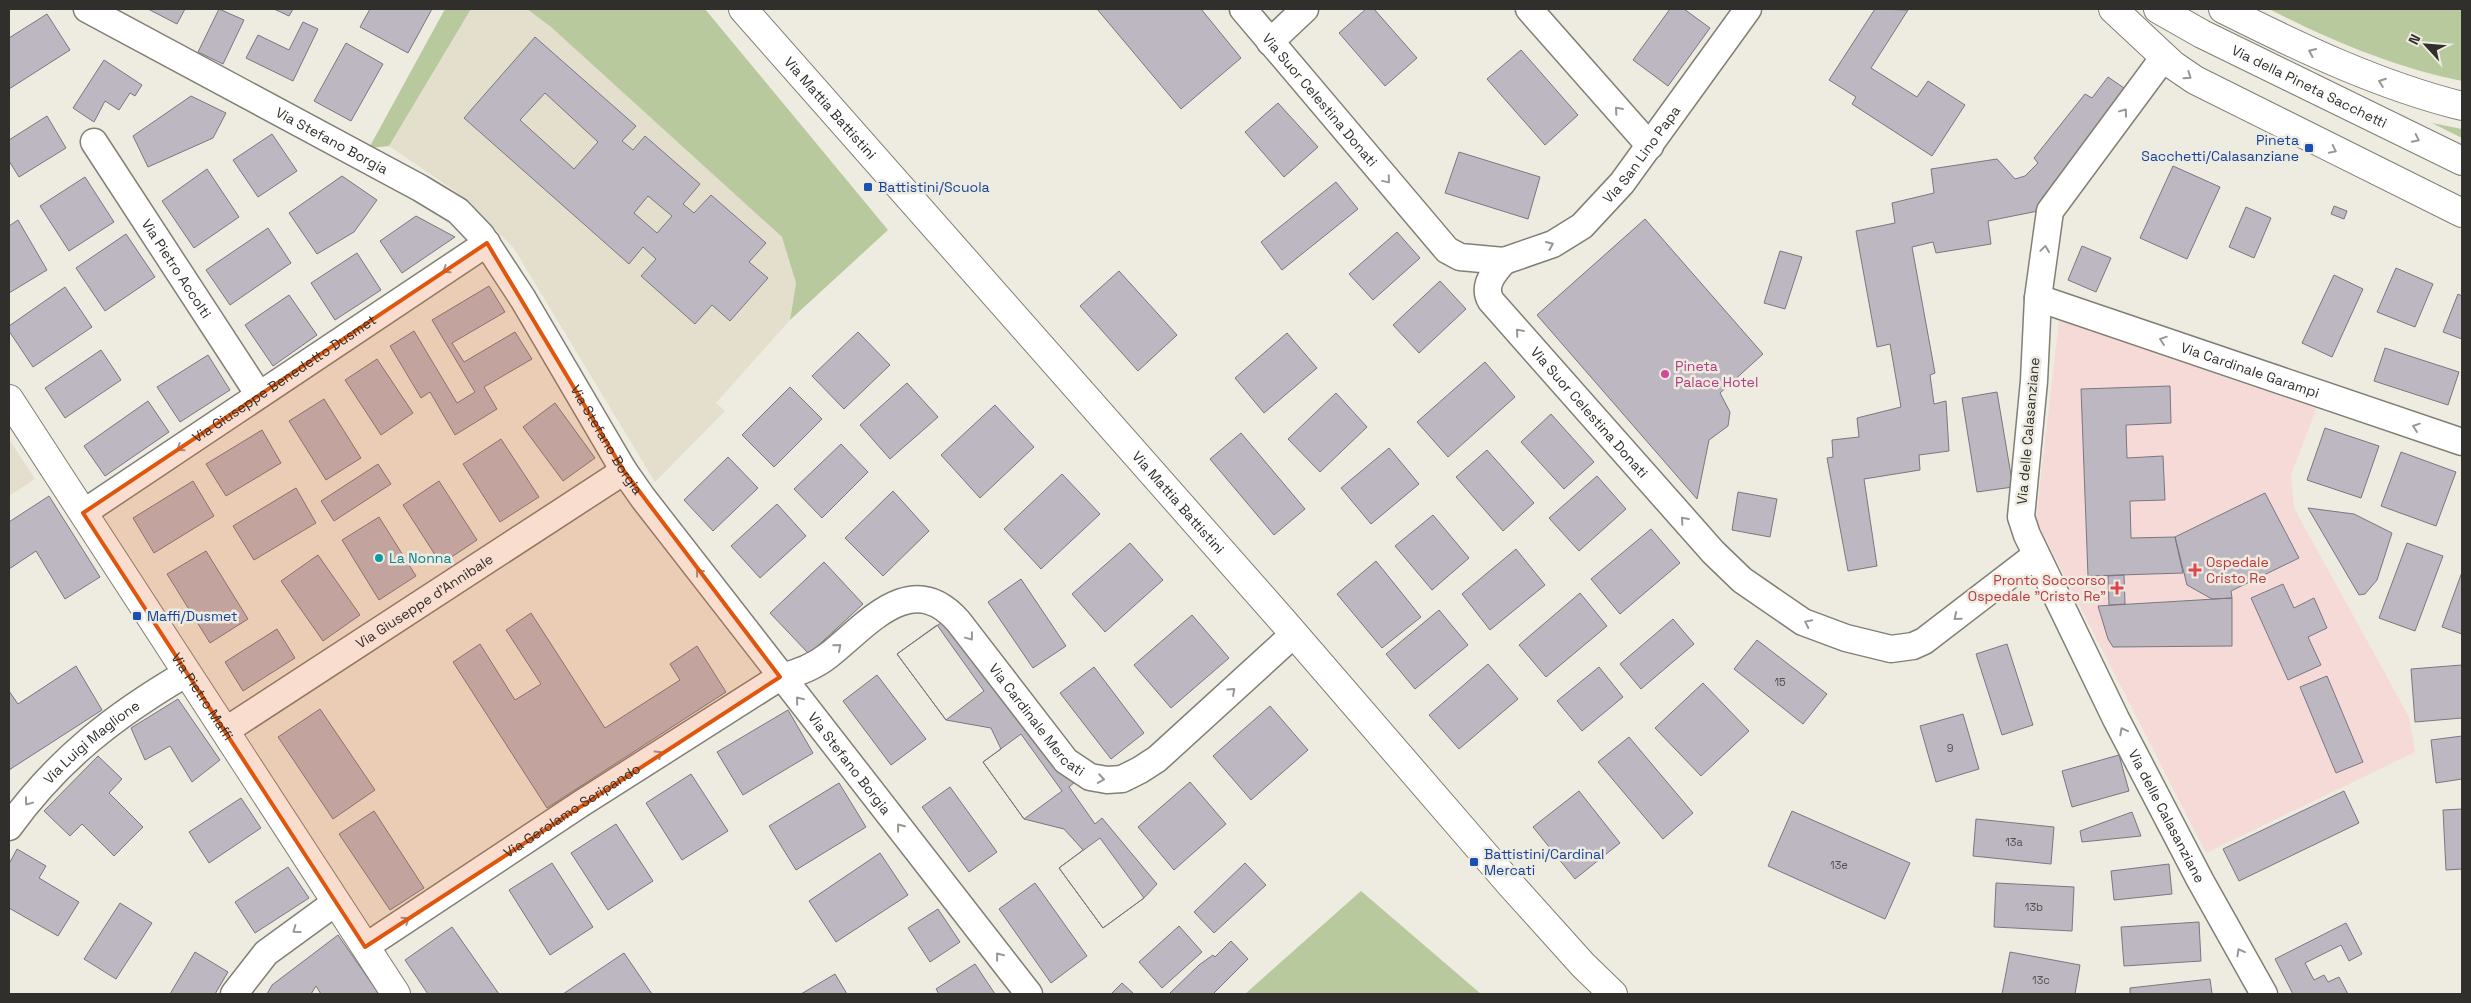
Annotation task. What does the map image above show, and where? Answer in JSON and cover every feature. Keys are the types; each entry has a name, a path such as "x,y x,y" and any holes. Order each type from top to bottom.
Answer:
{"main road":[{"name":"Via Mattia Battistini","path":"743,9 1294,634 1537,914 1613,994"},
{"path":"2113,9 2181,71 2212,90 2462,213"},
{"name":"Via della Pineta Sacchetti","path":"2158,9 2202,34 2462,161"},
{"path":"2224,9 2356,72 2399,88 2462,106"},
{"name":"Via Pietro Maffi","path":"9,400 396,994"}],"street":[{"name":"Via Stefano Borgia","path":"87,9 447,204 467,219 487,243 624,471 780,677 868,786 1029,994"},
{"name":"Via Suor Celestina Donati","path":"1243,9 1447,250 1460,257 1504,261 1488,285 1487,291 1491,301 1713,552 1749,585 1803,622 1827,632 1883,648 1913,646 1946,627 2036,555"},
{"path":"1270,42 1305,9"},
{"path":"1529,9 1650,146"},
{"name":"Via San Lino Papa","path":"1504,261 1553,244 1582,226 1604,204 1650,146 1748,9"},
{"name":"Via delle Calasanziane","path":"2164,57 2050,210 2038,298 2034,381 2021,511 2023,526 2036,555 2116,719 2200,880 2264,994"},
{"name":"Via Pietro Accolti","path":"94,142 259,395"},
{"name":"Via Giuseppe Benedetto Dusmet","path":"83,513 487,243"},
{"name":"Via Cardinale Garampi","path":"2038,298 2462,442"},
{"name":"Via Giuseppe d'Annibale","path":"225,731 624,471"},
{"name":"Via Cardinale Mercati","path":"780,677 804,672 828,656 870,619 894,604 915,600 935,603 946,609 958,621 1071,766 1090,777 1115,780 1130,776 1156,759 1294,634"},
{"name":"Via Luigi Maglione","path":"9,828 49,776 79,748 116,719 187,673"},
{"name":"Via Gerolamo Seripando","path":"366,947 582,802 780,677"},
{"path":"234,994 266,953 336,902"}],"highlighted area":[{"path":"487,243 624,471 780,677 365,947 83,513"}],"shaded area":[{"path":"471,9 527,9 551,27 783,238 796,283 790,320 716,403 725,411 655,482 513,247 455,191 389,146"},
{"name":"Ospedale Cristo Re","path":"2059,320 2318,404 2291,475 2294,508 2409,717 2415,752 2206,853 2036,520"},
{"path":"9,439 35,479 9,496"}],"green space":[{"path":"445,9 471,9 389,146 369,148"},
{"path":"527,9 705,9 888,230 790,320 796,283 782,237 551,27"},
{"path":"2269,9 2462,9 2462,81 2412,69 2363,52 2315,32"},
{"path":"2432,123 2462,129 2462,138"},
{"path":"1361,891 1481,994 1245,994"}],"building":[{"path":"148,9 185,9 177,24"},
{"path":"219,9 244,20 223,64 198,52"},
{"path":"274,9 293,9 289,16"},
{"path":"370,9 432,9 408,53 360,27"},
{"path":"1097,9 1201,9 1241,58 1181,109"},
{"path":"1366,9 1374,9 1417,58 1385,86 1339,33"},
{"path":"1670,9 1684,9 1710,28 1668,86 1633,60"},
{"path":"1875,9 1908,10 1871,68 1917,97 1928,81 1965,105 1932,156 1852,104 1856,97 1829,80"},
{"path":"47,14 70,50 9,89 9,38"},
{"path":"303,22 318,29 293,81 246,58 258,35 289,50"},
{"path":"535,37 636,126 622,141 633,150 645,136 700,184 683,204 694,213 711,195 766,243 749,262 768,278 730,321 712,305 695,324 641,276 656,259 643,247 629,264 464,118","holes":["545,93 598,142 574,169 520,120","648,196 672,216 657,233 634,213"]},
{"path":"346,43 383,64 351,121 314,101"},
{"path":"1521,50 1578,115 1545,145 1487,79"},
{"path":"104,60 142,85 135,96 130,93 119,110 105,101 94,122 73,108"},
{"path":"2108,77 2127,90 2042,198 2043,210 1988,221 1991,244 1936,253 1933,242 1912,247 1935,373 1930,375 1934,404 1946,401 1949,451 1919,455 1920,470 1864,479 1877,566 1848,571 1827,458 1833,457 1832,440 1859,437 1857,418 1901,407 1890,344 1877,347 1856,231 1895,223 1892,203 1934,193 1931,169 1997,159 2015,179 2025,176 2038,163 2034,158 2085,94 2092,98"},
{"path":"191,96 226,113 213,138 148,167 133,136"},
{"path":"1278,103 1318,147 1284,177 1245,132"},
{"path":"47,116 66,148 19,177 9,161 9,140"},
{"path":"272,134 297,171 258,197 233,160"},
{"path":"1459,152 1540,177 1528,219 1445,193"},
{"path":"2173,166 2220,187 2187,259 2140,238"},
{"path":"207,169 239,217 194,248 162,201"},
{"path":"342,176 377,200 354,232 317,254 289,213"},
{"path":"85,177 114,222 69,251 40,206"},
{"path":"1336,182 1358,209 1282,270 1261,242"},
{"path":"2334,206 2347,211 2344,219 2331,214"},
{"path":"2246,207 2271,218 2254,258 2229,247"},
{"path":"416,216 455,237 402,273 380,241"},
{"name":"Pineta Palace Hotel","path":"1645,219 1763,354 1720,393 1730,412 1728,426 1709,440 1697,499 1537,315"},
{"path":"18,220 47,270 9,293 9,226"},
{"path":"268,228 291,263 230,305 206,270"},
{"path":"1397,232 1420,258 1373,300 1349,274"},
{"path":"126,234 155,277 105,311 76,268"},
{"path":"2082,246 2111,258 2096,292 2068,280"},
{"path":"1780,251 1802,257 1785,309 1764,303"},
{"path":"357,253 381,290 335,320 311,283"},
{"path":"2396,268 2433,284 2415,327 2377,312"},
{"path":"1119,271 1177,335 1138,371 1080,306"},
{"path":"2334,275 2363,289 2332,357 2302,343"},
{"path":"1440,281 1466,309 1419,353 1393,325"},
{"path":"489,286 505,312 452,343 464,362 515,332 532,359 484,387 497,409 455,435 430,392 421,398 390,346 414,331 457,403 475,392 432,320"},
{"path":"65,287 92,327 33,367 9,331 9,326"},
{"path":"2458,294 2462,296 2462,339 2443,332"},
{"path":"289,295 317,335 273,366 245,325"},
{"path":"858,332 890,365 844,409 812,376"},
{"path":"1287,333 1317,368 1264,413 1235,378"},
{"path":"2385,348 2459,372 2448,405 2374,381"},
{"path":"101,350 121,380 65,418 45,388"},
{"path":"208,355 230,390 180,422 157,387"},
{"path":"377,359 413,413 381,435 345,380"},
{"path":"1485,362 1515,397 1448,457 1417,422"},
{"path":"907,383 938,417 890,459 860,425"},
{"path":"2170,386 2171,423 2126,425 2127,458 2163,456 2165,500 2130,501 2131,538 2175,537 2183,573 2088,576 2081,389"},
{"path":"790,387 822,419 774,467 742,435"},
{"path":"1997,392 2013,487 1977,492 1962,398"},
{"path":"1336,393 1367,427 1320,472 1288,439"},
{"path":"324,399 361,458 326,480 289,421"},
{"path":"148,401 169,432 105,476 84,446"},
{"path":"555,403 595,458 563,481 523,427"},
{"path":"995,405 1034,447 980,498 941,455"},
{"path":"1551,414 1594,462 1564,489 1521,442"},
{"path":"2325,428 2379,446 2361,498 2307,480"},
{"path":"262,430 281,463 226,496 206,464"},
{"path":"1241,433 1305,509 1274,535 1210,459"},
{"path":"501,439 539,497 500,522 463,464"},
{"path":"841,444 868,472 822,518 794,489"},
{"path":"1389,448 1419,484 1371,524 1341,488"},
{"path":"1487,450 1534,503 1503,531 1456,477"},
{"path":"2401,452 2456,472 2436,526 2381,506"},
{"path":"728,457 758,488 713,531 684,500"},
{"path":"378,464 391,484 334,521 321,501"},
{"path":"1062,474 1100,514 1041,569 1004,529"},
{"path":"1597,476 1626,509 1579,551 1549,518"},
{"path":"193,481 214,516 154,553 133,518"},
{"path":"439,481 477,540 441,564 403,505"},
{"path":"296,488 316,523 254,560 233,526"},
{"path":"893,491 929,531 883,576 845,538"},
{"path":"1738,492 1777,499 1770,537 1732,530"},
{"path":"2265,493 2299,558 2231,591 2232,598 2212,599 2187,585 2175,537"},
{"path":"49,496 100,577 65,599 36,551 9,569 9,522"},
{"path":"777,504 806,536 760,578 731,546"},
{"path":"2308,508 2354,514 2392,533 2377,580 2365,594 2359,595"},
{"path":"1433,515 1469,558 1432,590 1395,546"},
{"name":"La Nonna","path":"379,517 416,576 379,600 342,540"},
{"path":"1651,529 1680,563 1620,614 1591,579"},
{"path":"1130,543 1163,580 1105,632 1072,594"},
{"path":"2407,543 2443,556 2415,631 2379,618"},
{"path":"1516,549 1545,585 1490,630 1462,594"},
{"path":"206,551 248,619 210,643 167,574"},
{"path":"318,555 360,615 323,641 281,581"},
{"path":"1376,561 1421,617 1382,648 1337,594"},
{"path":"824,562 863,604 809,654 770,613"},
{"path":"2462,572 2462,634 2442,627"},
{"path":"2124,575 2125,604 2109,605 2108,576"},
{"path":"1021,579 1066,646 1033,668 988,602"},
{"path":"2283,584 2294,608 2314,598 2327,628 2308,637 2321,665 2288,680 2251,598"},
{"path":"1580,593 1607,626 1546,677 1519,645"},
{"path":"2232,598 2232,646 2113,647 2108,639 2098,606"},
{"path":"1439,610 1468,645 1415,689 1386,654"},
{"path":"531,613 605,728 680,680 670,664 697,646 726,692 547,808 453,662 480,644 515,700 541,684 506,630"},
{"path":"1192,615 1229,658 1171,708 1134,665"},
{"path":"1673,619 1694,644 1641,689 1620,664"},
{"path":"945,620 1075,782 1069,787 1095,824 1102,818 1157,884 1144,898 1103,928 1059,868 1083,850 1064,829 1024,819 983,762 1001,749 991,728 946,720 897,654"},
{"path":"937,625 984,691 946,720 897,654"},
{"path":"277,629 295,658 243,691 225,662"},
{"path":"1757,640 1827,694 1803,724 1734,669"},
{"path":"2007,644 2033,725 2002,735 1976,654"},
{"path":"1488,664 1518,699 1459,749 1429,715"},
{"path":"2462,665 2462,718 2415,722 2411,669"},
{"path":"76,666 102,710 9,770 9,691 18,704"},
{"path":"1094,667 1144,733 1111,759 1060,693"},
{"path":"1599,667 1623,697 1582,731 1557,701"},
{"path":"877,675 926,739 891,765 843,701"},
{"path":"2327,676 2363,762 2336,773 2300,687"},
{"path":"1703,683 1749,731 1701,776 1655,728"},
{"path":"178,699 220,760 192,782 170,746 145,760 131,728"},
{"path":"1270,706 1308,750 1251,800 1213,756"},
{"path":"320,709 375,790 333,819 278,737"},
{"path":"788,710 813,753 743,795 717,752"},
{"path":"1963,714 1979,769 1936,782 1920,726"},
{"path":"1021,734 1062,791 1024,819 983,762"},
{"path":"2462,736 2462,779 2436,783 2431,740"},
{"path":"1629,737 1693,813 1663,839 1598,762"},
{"path":"2119,755 2129,791 2072,807 2062,771"},
{"path":"98,756 122,779 109,793 143,827 114,856 82,824 70,836 44,811"},
{"path":"691,774 728,831 682,860 646,803"},
{"path":"1190,782 1226,824 1174,870 1138,827"},
{"path":"839,783 866,827 796,870 769,826"},
{"path":"950,787 997,852 969,872 922,807"},
{"path":"1579,791 1620,843 1575,879 1533,827"},
{"path":"2344,791 2359,823 2239,881 2223,849"},
{"path":"241,798 261,828 209,863 189,832"},
{"path":"2462,809 2462,869 2446,870 2443,810"},
{"path":"374,811 424,888 390,910 339,834"},
{"path":"1792,811 1910,863 1885,919 1768,866"},
{"path":"2132,812 2141,836 2082,842 2080,831"},
{"path":"1976,819 2054,827 2051,864 1973,856"},
{"path":"616,824 653,881 608,910 571,853"},
{"path":"1100,838 1144,898 1103,928 1059,868"},
{"path":"17,849 46,866 39,878 79,902 58,936 9,908 9,864"},
{"path":"880,853 908,895 836,942 809,901"},
{"path":"552,863 593,927 550,955 509,890"},
{"path":"1245,863 1266,885 1214,933 1194,912"},
{"path":"2169,864 2172,894 2114,900 2111,871"},
{"path":"288,867 309,898 255,933 235,902"},
{"path":"1035,883 1087,956 1051,983 999,909"},
{"path":"1996,883 2074,887 2072,931 1994,927"},
{"path":"120,903 152,923 116,979 84,959"},
{"path":"938,909 960,942 930,962 908,928"},
{"path":"2199,922 2201,961 2124,966 2121,927"},
{"path":"2346,923 2362,954 2349,961 2341,945 2305,963 2314,980 2324,975 2328,982 2339,977 2348,994 2293,994 2275,959"},
{"path":"1179,926 1202,952 1162,988 1139,962"},
{"path":"452,927 499,994 428,994 405,960"},
{"path":"338,935 379,994 321,994 316,986 311,994 267,994 272,985"},
{"path":"1231,941 1248,959 1213,994 1169,994 1199,965 1213,955 1215,957"},
{"path":"195,952 228,972 215,994 170,994"},
{"path":"2010,952 2080,965 2075,994 2002,994"},
{"path":"624,953 652,994 563,994"},
{"path":"975,964 995,994 939,994 936,989"},
{"path":"835,974 847,994 801,994"},
{"path":"2210,979 2212,994 2130,994 2130,988"},
{"path":"1122,983 1134,994 1111,994"}],"place":[{"name":"Pineta Sacchetti/Calasanziane","path":"2309,148"},
{"name":"Battistini/Scuola","path":"868,187"},
{"name":"Pineta Palace Hotel","path":"1665,374"},
{"name":"La Nonna","path":"379,558"},
{"name":"Ospedale Cristo Re","path":"2195,570"},
{"name":"Pronto Soccorso Ospedale \"Cristo Re\"","path":"2117,588"},
{"name":"Maffi/Dusmet","path":"137,616"},
{"name":"Battistini/Cardinal Mercati","path":"1474,862"}]}
